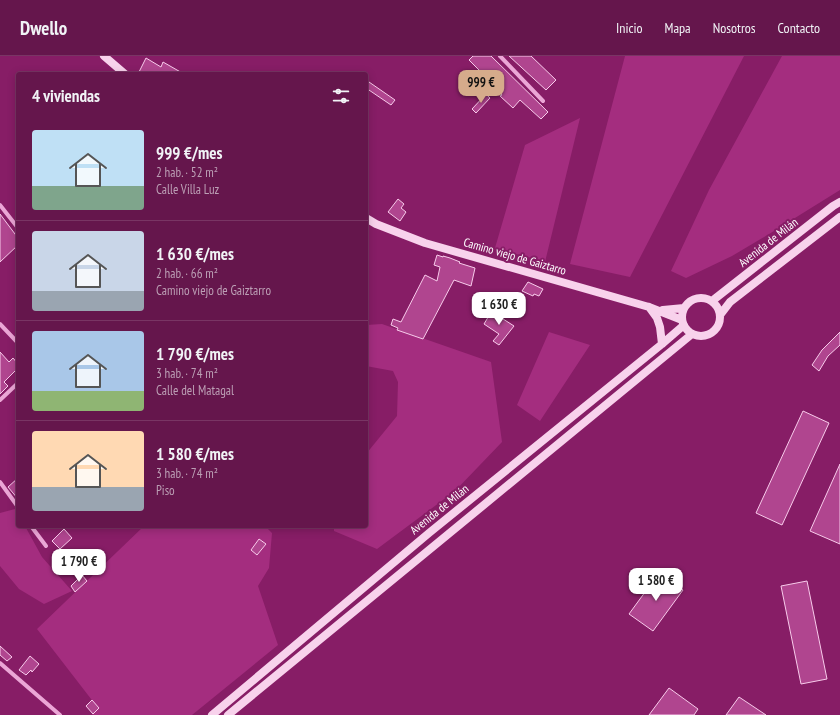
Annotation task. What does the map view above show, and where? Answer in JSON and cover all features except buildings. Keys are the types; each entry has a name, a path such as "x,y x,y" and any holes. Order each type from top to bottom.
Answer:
{"street":[{"path":"104,56 123,72"},
{"path":"500,56 543,101"},
{"name":"Avenida de Milán","path":"712,301 840,202"},
{"path":"0,205 16,225"},
{"name":"Avenida de Milán","path":"720,315 730,302 840,217"},
{"name":"Camino viejo de Gaiztarro","path":"368,219 376,224 425,243 649,306 683,322"},
{"path":"700,298 712,301 718,308 720,315 717,328 710,334 698,336 692,334 687,330 683,322 682,314 684,308 693,300 700,298"},
{"path":"649,306 657,318 660,327 662,344"},
{"name":"Camino viejo de Gaiztarro","path":"660,310 684,308"},
{"name":"Avenida de Milán","path":"212,715 429,533 662,344 683,322"},
{"path":"0,324 16,341"},
{"name":"Avenida de Milán","path":"228,715 692,334"},
{"path":"0,400 16,385"},
{"path":"0,482 16,504"},
{"path":"32,528 46,546"},
{"path":"0,663 60,715"}],"shaded area":[{"path":"625,56 744,56 630,277 570,264"},
{"path":"782,56 840,56 840,190 732,256 686,278 671,271 709,190"},
{"path":"580,118 545,262 495,248 525,145"},
{"path":"382,324 491,362 502,442 455,491 377,549 334,531 334,528 368,528 368,452 397,416 398,382 393,371 368,366 368,325"},
{"path":"549,332 590,345 540,421 517,405"},
{"path":"15,509 16,528 26,528 42,557 72,591 44,604 19,589 0,566 0,513"},
{"path":"142,528 267,528 272,533 269,568 258,586 278,645 192,715 92,715 98,708 37,629"}]}
